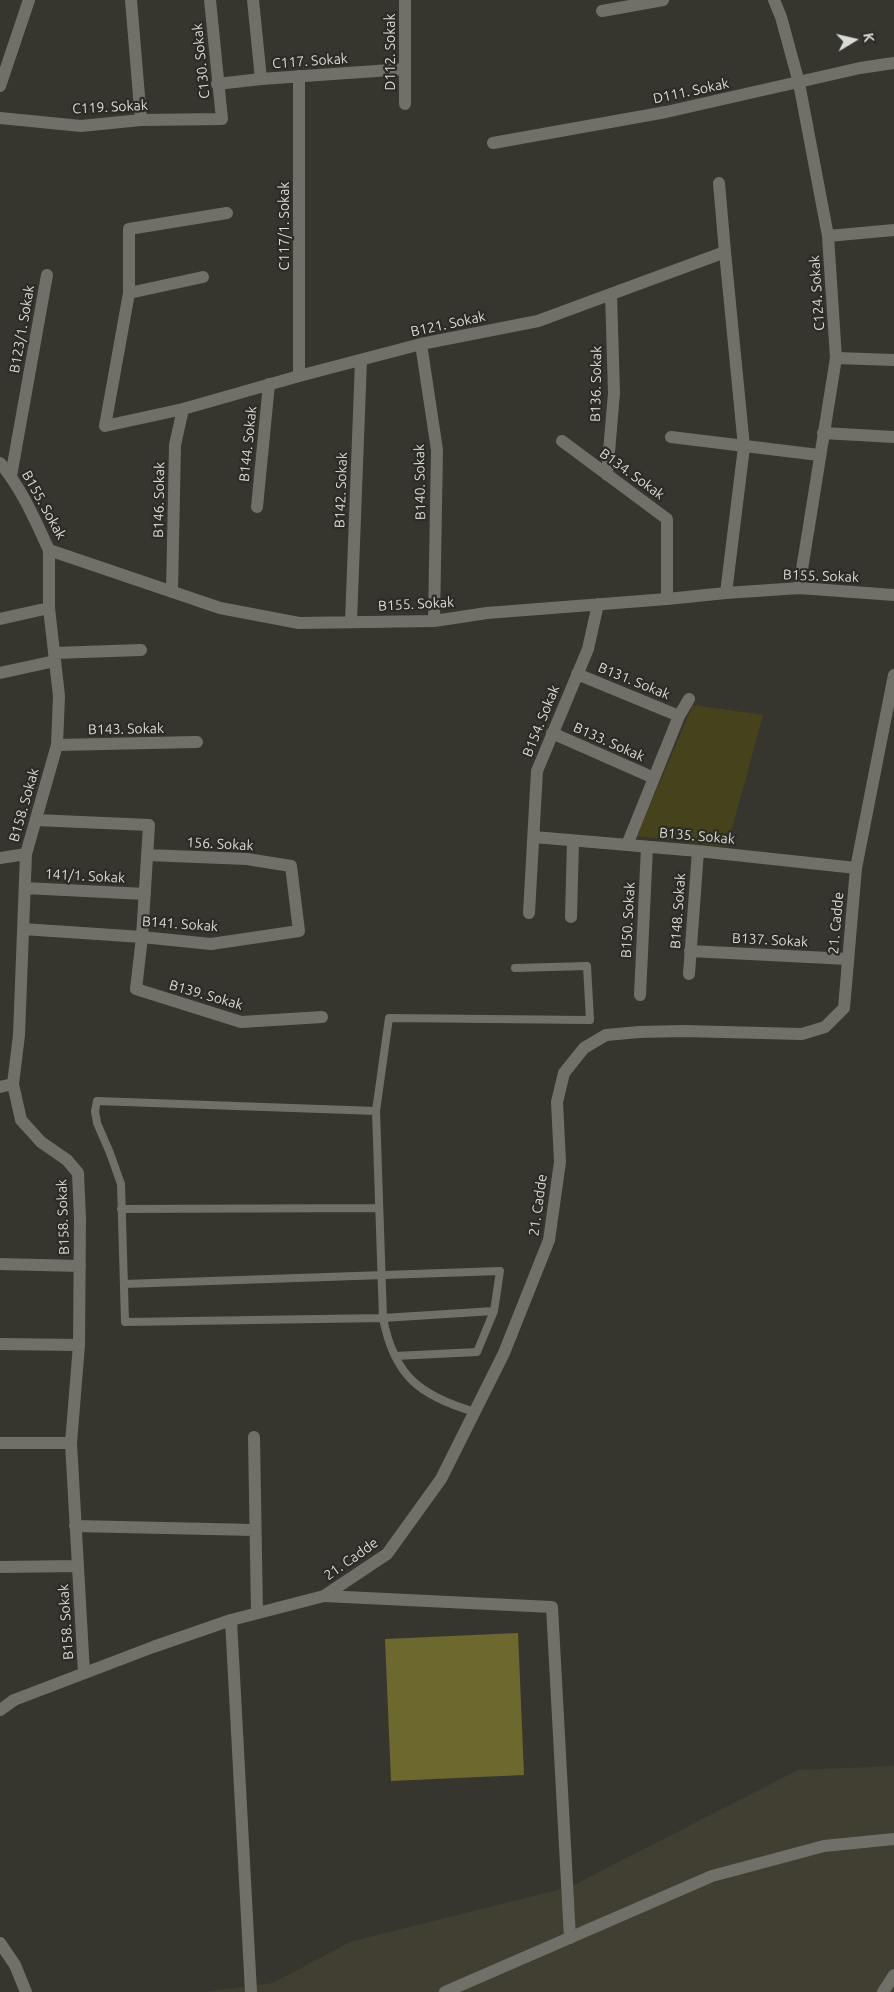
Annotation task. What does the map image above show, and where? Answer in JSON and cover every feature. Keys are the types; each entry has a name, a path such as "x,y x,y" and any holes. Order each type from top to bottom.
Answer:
{"street":[{"path":"0,86 29,0"},
{"path":"131,0 141,120"},
{"name":"C130. Sokak","path":"210,0 222,119"},
{"path":"253,0 261,79"},
{"name":"D112. Sokak","path":"405,0 405,104"},
{"path":"602,11 663,0"},
{"name":"C124. Sokak","path":"774,0 781,17 799,83 828,236 836,358 799,588"},
{"name":"D111. Sokak","path":"493,143 666,112 860,68 894,63"},
{"name":"C117. Sokak","path":"217,84 405,69"},
{"name":"C117/1. Sokak","path":"299,376 300,76"},
{"name":"C119. Sokak","path":"0,118 81,126 141,120 222,119"},
{"path":"719,183 744,447 726,593"},
{"path":"203,277 129,293 129,230 227,213"},
{"path":"828,236 894,230"},
{"name":"B121. Sokak","path":"129,293 106,426 183,409 421,344 538,321 725,252"},
{"name":"B123/1. Sokak","path":"11,476 47,275"},
{"name":"B136. Sokak","path":"607,475 614,393 611,294"},
{"name":"B140. Sokak","path":"421,344 437,450 434,621"},
{"path":"836,358 894,360"},
{"name":"B142. Sokak","path":"351,622 361,360"},
{"name":"B144. Sokak","path":"257,507 269,384"},
{"name":"B146. Sokak","path":"172,592 175,445 183,409"},
{"path":"823,433 894,437"},
{"path":"672,438 819,455"},
{"name":"B134. Sokak","path":"562,441 667,519 667,599"},
{"name":"B155. Sokak","path":"0,463 11,476 50,550 220,608 299,623 434,621 487,613 799,588 894,595"},
{"name":"B158. Sokak","path":"50,550 49,608 59,696 56,746 26,854 19,1035 13,1084 20,1120 41,1142 67,1160 78,1173 79,1345 72,1443 84,1673"},
{"name":"B154. Sokak","path":"529,913 537,771 588,649 598,604"},
{"path":"0,619 49,608"},
{"path":"0,673 54,657 141,650"},
{"name":"B131. Sokak","path":"577,674 679,716"},
{"name":"21. Cadde","path":"0,1710 14,1700 231,1620 324,1596 388,1554 441,1479 504,1353 549,1240 560,1162 557,1102 564,1073 584,1048 606,1035 614,1034 684,1031 802,1034 825,1027 844,1008 856,868 894,675"},
{"path":"627,845 679,716 688,699"},
{"name":"B133. Sokak","path":"552,734 654,778"},
{"name":"B143. Sokak","path":"56,746 197,742"},
{"path":"36,820 149,825 142,936"},
{"name":"B135. Sokak","path":"534,838 698,850 856,868"},
{"path":"571,917 573,841"},
{"name":"B150. Sokak","path":"640,995 647,847"},
{"name":"B148. Sokak","path":"689,974 698,850"},
{"path":"0,858 26,854"},
{"name":"156. Sokak","path":"147,855 247,859 291,866"},
{"name":"B141. Sokak","path":"23,929 142,936 211,944 299,931 291,866"},
{"name":"141/1. Sokak","path":"25,888 145,894"},
{"name":"B139. Sokak","path":"142,936 136,989 241,1022 322,1016"},
{"name":"B137. Sokak","path":"690,950 848,958"},
{"path":"0,1086 13,1084"},
{"path":"0,1264 80,1266"},
{"path":"0,1344 79,1345"},
{"path":"254,1437 257,1613"},
{"path":"0,1443 72,1443"},
{"path":"76,1526 255,1530"},
{"path":"0,1567 77,1566"},
{"path":"324,1596 552,1607 570,1938"},
{"path":"231,1620 251,1992"},
{"path":"445,1992 712,1876 824,1846 894,1839"},
{"path":"0,1943 15,1965 26,1992"},
{"path":"883,1992 894,1975"}],"lane":[{"path":"475,1412 437,1399 418,1387 409,1378 394,1356 389,1344 383,1318 376,1111 389,1018 590,1020 587,966 515,968"},
{"path":"376,1111 97,1102 95,1110 97,1123 110,1153 120,1184 125,1322 383,1318 494,1311"},
{"path":"121,1209 379,1208"},
{"path":"124,1284 500,1271 494,1311 477,1352 394,1356"}],"shaded area":[{"path":"693,705 763,715 727,847 637,836"},
{"path":"894,1766 894,1992 204,1992 273,1983 350,1942 570,1887 798,1770"}],"building":[{"path":"518,1633 524,1775 391,1781 385,1639"}]}
